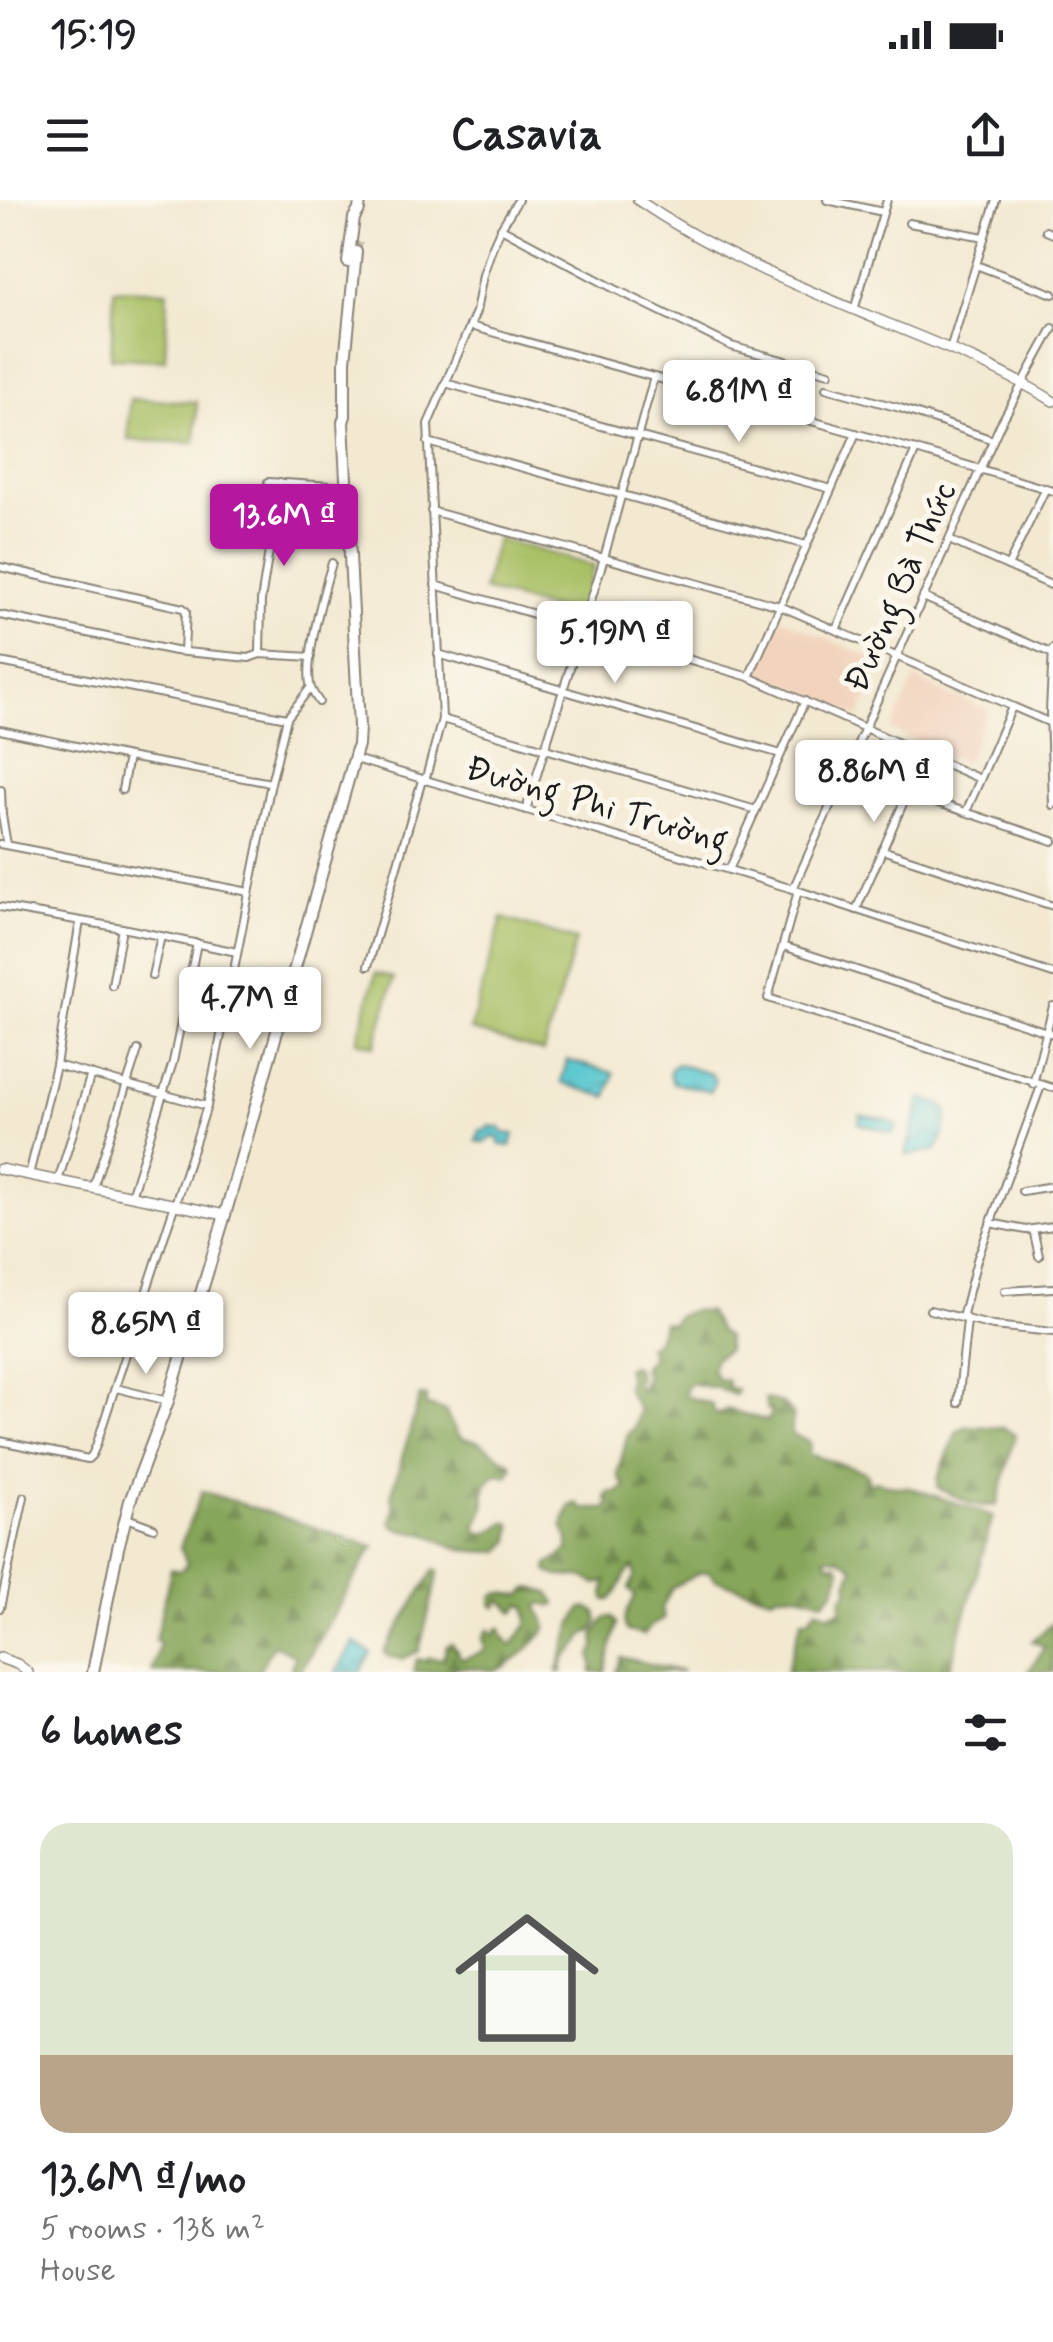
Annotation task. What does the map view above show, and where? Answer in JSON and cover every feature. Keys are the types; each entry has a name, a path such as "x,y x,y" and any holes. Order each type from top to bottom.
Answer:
{"main road":[{"path":"93,1672 125,1518 168,1402 225,1216 355,759 359,727 343,422 359,205"},
{"path":"343,422 339,406 341,332 354,218 359,205"}],"street":[{"path":"368,966 442,719 429,419 479,304 486,266 501,228 518,200"},
{"path":"638,200 731,256 950,348 1053,401"},
{"path":"827,200 883,212"},
{"path":"854,310 887,200"},
{"path":"950,348 996,200"},
{"path":"909,223 984,237"},
{"path":"501,228 730,346 829,373"},
{"path":"976,265 1053,294"},
{"path":"470,326 1050,490 1008,566"},
{"name":"Đường Bà Thức","path":"1037,1085 768,998 796,890 980,469 1053,328"},
{"path":"526,810 604,558 654,377"},
{"path":"445,383 831,489"},
{"path":"826,388 994,440"},
{"path":"749,677 856,433"},
{"path":"428,442 806,545"},
{"path":"836,630 916,450"},
{"path":"268,482 347,487"},
{"path":"260,654 260,601 280,482"},
{"path":"431,511 780,606 1052,724"},
{"path":"949,540 1053,586"},
{"path":"0,1441 88,1459 96,1446 207,1106 271,783 288,718 310,688 311,657 332,563"},
{"path":"0,567 183,608 184,651"},
{"path":"434,585 749,677 980,778"},
{"path":"924,597 1053,651 1053,805"},
{"path":"0,615 147,647 248,658 260,654 311,657"},
{"path":"438,654 781,754"},
{"path":"0,662 288,718"},
{"path":"310,688 319,702"},
{"path":"729,870 805,701"},
{"path":"966,812 1012,707"},
{"path":"442,719 756,810"},
{"path":"0,730 271,783"},
{"path":"856,910 925,754"},
{"path":"122,790 128,758"},
{"name":"Đường Phi Trường","path":"355,759 796,890 1053,974"},
{"path":"2,790 3,844 250,892"},
{"path":"908,793 1053,841"},
{"path":"882,850 1053,906"},
{"path":"0,907 237,952"},
{"path":"29,1174 56,1065 80,921"},
{"path":"112,984 122,928"},
{"path":"152,976 161,936"},
{"path":"131,1196 182,1024 197,943"},
{"path":"783,946 1050,1033"},
{"path":"958,1404 967,1321 963,1314 971,1278 1037,1085 1053,1006"},
{"path":"93,1188 138,1050"},
{"path":"56,1065 207,1106"},
{"path":"58,1181 91,1074"},
{"path":"1037,1085 1053,1088"},
{"path":"0,1169 225,1216"},
{"path":"1022,1191 1053,1186"},
{"path":"990,1223 1026,1230 1053,1226"},
{"path":"1033,1229 1039,1256"},
{"path":"1005,1291 1053,1288"},
{"path":"930,1310 967,1321 1053,1332"},
{"path":"116,1388 168,1402"},
{"path":"0,1608 24,1497"},
{"path":"125,1518 154,1528"},
{"path":"0,1566 9,1568"},
{"path":"0,1658 28,1672"}],"shaded area":[{"path":"780,617 883,663 859,717 757,671"},
{"path":"915,678 955,699 988,710 965,763 891,730"}],"green space":[{"path":"114,289 168,291 165,360 111,358"},
{"path":"130,399 197,402 195,443 128,440"},
{"path":"497,538 594,566 579,617 483,590"},
{"path":"502,918 576,940 543,1052 470,1030"},
{"path":"376,973 394,978 375,1046 357,1041"},
{"path":"693,1310 708,1312 727,1337 727,1350 714,1359 712,1369 718,1380 725,1379 727,1387 738,1390 734,1395 691,1383 685,1396 712,1404 717,1415 727,1409 768,1421 772,1411 767,1409 765,1399 782,1403 793,1414 793,1435 810,1442 809,1454 863,1471 869,1484 876,1481 910,1487 993,1516 949,1672 786,1672 802,1619 809,1619 817,1608 829,1614 841,1610 853,1568 836,1558 825,1557 841,1570 834,1591 824,1601 791,1593 771,1597 715,1580 709,1572 699,1573 672,1588 662,1607 664,1619 644,1635 627,1631 625,1626 635,1596 629,1588 635,1576 634,1567 610,1600 604,1596 606,1581 596,1584 547,1571 548,1565 568,1550 568,1537 562,1526 570,1506 578,1503 582,1509 606,1509 610,1502 606,1499 608,1493 625,1486 618,1472 628,1433 634,1429 639,1411 627,1390 626,1368 636,1368 636,1387 642,1388 646,1373 643,1366 652,1357 648,1346 657,1340 663,1322 672,1324 677,1316"},
{"path":"420,1396 427,1397 425,1405 445,1411 463,1439 477,1441 511,1463 513,1467 507,1476 497,1473 486,1484 484,1507 475,1529 487,1533 507,1522 512,1525 510,1541 501,1551 457,1548 391,1523 391,1496"},
{"path":"967,1426 1004,1428 1015,1435 997,1505 970,1503 938,1488 938,1478 957,1431"},
{"path":"202,1491 375,1547 300,1672 292,1671 295,1656 274,1644 258,1672 152,1672 171,1569 180,1571 187,1564 180,1547"},
{"path":"434,1570 439,1571 419,1651 402,1659 387,1656 384,1652"},
{"path":"532,1588 549,1593 556,1603 538,1606 546,1629 514,1660 494,1670 464,1667 453,1668 454,1672 413,1672 417,1659 443,1659 447,1646 452,1644 462,1659 485,1651 483,1637 489,1629 494,1635 501,1628 512,1646 528,1623 526,1607 521,1605 514,1612 500,1599 494,1607 493,1596 522,1595"},
{"path":"582,1608 596,1612 598,1621 594,1630 584,1635 567,1655 562,1672 557,1672 573,1622"},
{"path":"606,1617 613,1617 617,1624 605,1672 591,1672 594,1635"},
{"path":"1053,1623 1053,1672 1028,1672 1045,1647 1032,1641"},
{"path":"621,1657 683,1672 616,1672"}],"water":[{"path":"567,1060 614,1073 607,1097 561,1083"},
{"path":"677,1064 711,1074 715,1080 711,1091 673,1083 669,1074"},
{"path":"921,1098 948,1111 946,1126 935,1151 907,1155 906,1154"},
{"path":"860,1115 885,1119 897,1127 892,1133 859,1123"},
{"path":"490,1126 514,1134 511,1146 500,1145 493,1137 485,1143 476,1141 480,1130"},
{"path":"354,1642 371,1653 360,1672 336,1672"}],"tunnel":[{"path":"356,252 358,241"}]}
